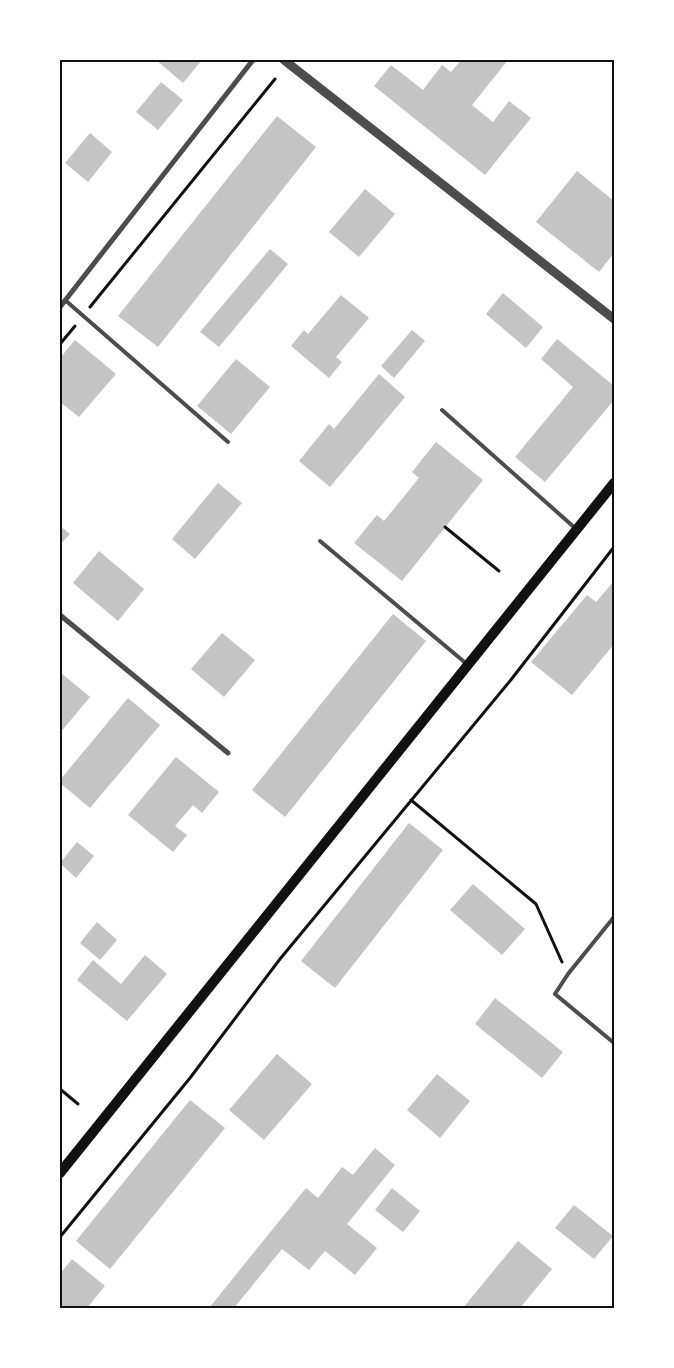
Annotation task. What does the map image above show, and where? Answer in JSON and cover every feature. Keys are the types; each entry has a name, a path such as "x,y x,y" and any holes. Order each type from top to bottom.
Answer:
{"main road":[{"path":"60,1174 614,483"}],"street":[{"path":"60,307 253,60"},
{"path":"284,60 614,319"},
{"path":"60,615 228,754"}],"lane":[{"path":"65,300 228,442"},
{"path":"442,410 577,529"},
{"path":"320,541 468,665"},
{"path":"614,917 568,974 555,994 614,1043"}],"path":[{"path":"60,344 275,78"},
{"path":"445,527 499,571"},
{"path":"60,1237 190,1078 280,958 510,681 614,546"},
{"path":"411,800 536,904 568,974"},
{"path":"60,1089 78,1104"}],"building":[{"path":"156,60 202,60 183,83"},
{"path":"461,60 508,60 472,105 493,122 509,101 531,118 485,175 374,86 391,65 423,90 442,65 451,72"},
{"path":"161,82 183,100 158,130 136,112"},
{"path":"277,116 316,147 158,347 118,316"},
{"path":"90,133 112,152 88,182 65,163"},
{"path":"577,171 614,201 614,253 599,272 536,222"},
{"path":"365,189 395,214 359,257 329,232"},
{"path":"270,249 288,264 219,347 200,332"},
{"path":"503,293 543,327 526,348 486,314"},
{"path":"341,295 369,318 336,357 342,362 329,378 291,346 304,330 308,334"},
{"path":"412,330 425,341 394,378 381,366"},
{"path":"557,339 614,386 614,400 545,482 515,457 573,387 541,359"},
{"path":"75,340 116,374 79,417 60,402 60,358"},
{"path":"236,359 270,387 231,434 197,406"},
{"path":"379,374 405,397 330,487 299,461 329,424 334,429"},
{"path":"436,442 483,480 402,581 354,543 377,515 384,521 419,478 412,472"},
{"path":"218,483 242,503 195,559 172,539"},
{"path":"60,526 70,534 60,545"},
{"path":"99,551 144,589 118,621 73,583"},
{"path":"614,581 614,644 572,695 531,662 587,595 596,602"},
{"path":"393,614 426,641 285,817 252,790"},
{"path":"222,633 255,660 224,697 191,669"},
{"path":"60,672 90,697 60,733"},
{"path":"128,698 160,725 90,808 60,783 60,780"},
{"path":"176,757 219,792 202,813 193,805 175,826 187,835 173,852 128,815"},
{"path":"409,823 443,850 335,988 301,961"},
{"path":"77,842 94,856 76,878 60,863"},
{"path":"473,884 525,929 502,955 450,910"},
{"path":"97,922 117,940 100,960 80,943"},
{"path":"145,955 167,974 127,1021 77,980 93,960 121,984"},
{"path":"495,998 563,1052 542,1078 475,1024"},
{"path":"277,1054 312,1084 264,1140 229,1110"},
{"path":"437,1074 470,1101 440,1138 407,1110"},
{"path":"190,1100 225,1128 110,1269 76,1241"},
{"path":"375,1148 395,1165 347,1224 377,1248 355,1275 325,1251 309,1270 282,1249 234,1308 209,1308 306,1188 318,1198 342,1167 353,1175"},
{"path":"392,1188 420,1211 403,1232 375,1210"},
{"path":"574,1205 613,1236 594,1259 555,1228"},
{"path":"518,1241 552,1269 520,1308 463,1308"},
{"path":"72,1259 105,1286 87,1308 60,1308 60,1274"}]}
